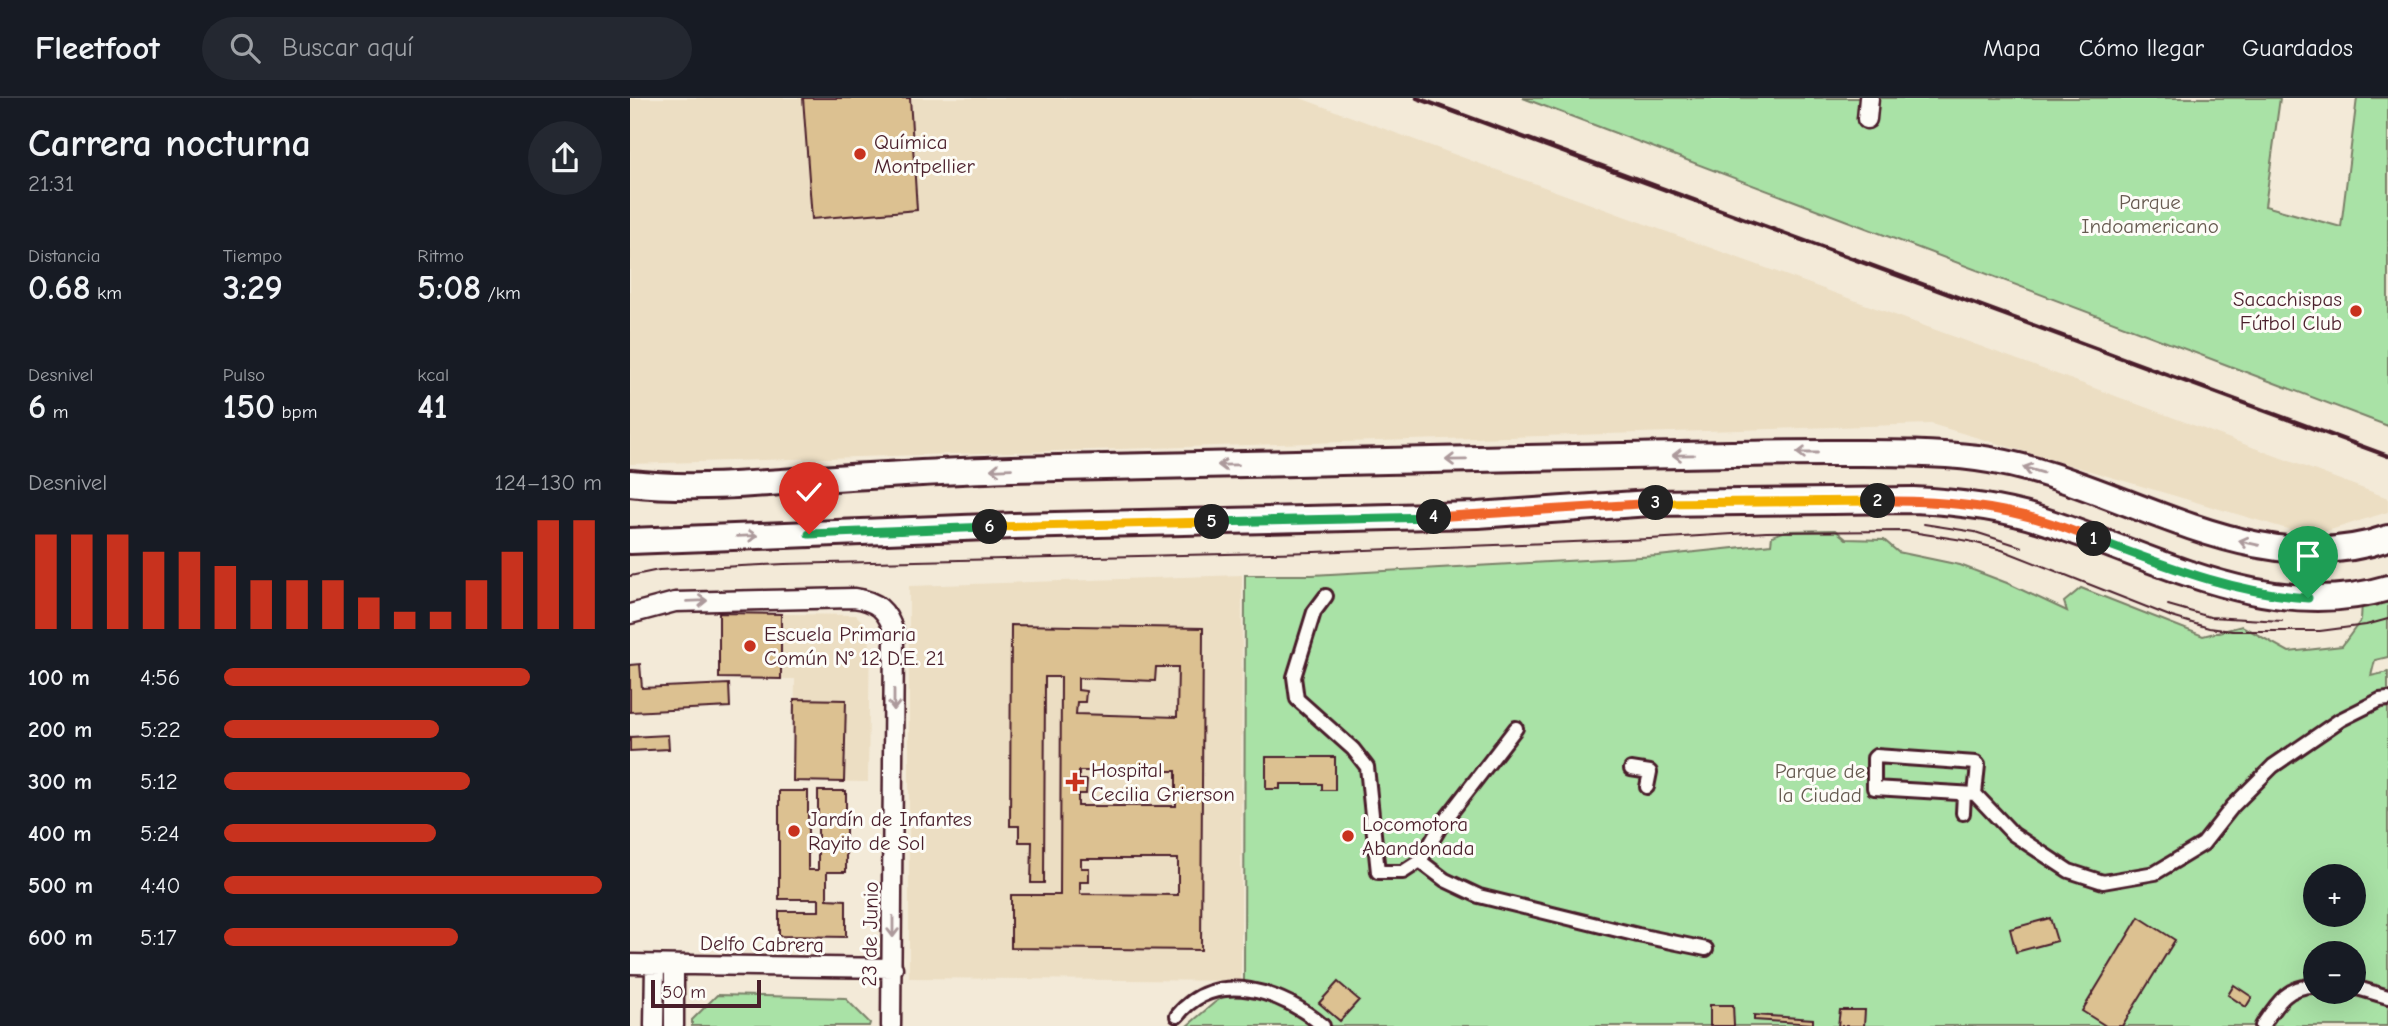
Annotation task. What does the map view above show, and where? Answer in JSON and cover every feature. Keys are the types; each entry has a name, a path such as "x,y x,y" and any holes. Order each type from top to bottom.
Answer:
{"main road":[{"path":"630,483 712,485 923,472 1047,468 1751,453 1940,454 2015,464 2207,531 2277,549 2305,552 2336,550 2388,538"},
{"path":"630,541 1013,526 1478,515 1650,503 1913,500 1951,502 2014,512 2193,575 2246,590 2308,598 2341,597 2388,588"}],"street":[{"path":"1867,119 1869,98"},
{"path":"1326,596 1314,612 1294,677 1297,699 1353,749 1367,767 1378,872 1403,872 1420,861 1442,824 1516,728"},
{"name":"23 de Junio","path":"630,614 675,602 854,598 869,600 880,606 889,617 894,632 891,1026"},
{"path":"1963,813 1970,794 1978,765 1876,756 1874,758 1876,789 1970,794 2013,834 2069,871 2103,882 2155,873 2203,845 2234,806 2273,766 2340,720 2380,700 2388,699"},
{"path":"1631,769 1650,772 1647,787"},
{"path":"1420,861 1445,880 1479,896 1706,949"},
{"name":"Delfo Cabrera","path":"630,964 893,968"},
{"path":"654,1026 655,965"},
{"path":"674,965 674,1026"},
{"path":"2262,1026 2281,997 2303,988"},
{"path":"1177,1016 1190,1002 1206,993 1220,989 1243,989 1287,1000 1323,1026"},
{"path":"2366,991 2388,997"}],"shaded area":[{"path":"630,98 1300,98 2388,498 2388,512 2311,536 1931,424 630,464"},
{"name":"Hospital Cecilia Grierson","path":"1242,575 1241,981 909,978 909,586"},
{"path":"719,613 856,615 870,630 868,782 793,781 795,679 719,678"}],"green space":[{"name":"Parque Indoamericano","path":"1523,98 2280,98 2265,206 2341,227 2357,98 2388,98 2388,426"},
{"name":"Parque de la Ciudad","path":"1835,530 1846,539 1884,540 1898,552 1960,565 2067,611 2064,602 2081,588 2203,636 2242,626 2289,652 2342,646 2361,620 2362,602 2388,594 2388,657 2375,660 2371,676 2388,672 2388,1026 1187,1026 1214,1003 1244,983 1245,575 1312,575 1658,556 1771,544 1772,536 1786,531"},
{"path":"717,995 845,998 870,1023 869,1026 692,1026 692,1020"}],"building":[{"name":"Química Montpellier","path":"803,98 910,98 917,210 812,219"},
{"name":"Escuela Primaria Común N° 12 D.E. 21","path":"719,613 781,614 781,679 719,678"},
{"path":"1011,625 1203,628 1201,950 1011,948 1011,895 1060,895 1061,677 1045,677 1044,883 1031,883 1032,842 1019,842 1019,826 1010,826","holes":["1156,667 1178,667 1177,717 1076,714 1077,702 1085,702 1086,691 1078,690 1078,678 1155,681","1079,771 1176,771 1176,806 1078,806 1078,794 1086,794 1087,780 1079,780","1081,859 1178,859 1178,895 1080,894 1080,882 1089,882 1089,868 1081,868"]},
{"path":"640,664 642,688 729,684 730,707 630,712 630,665"},
{"path":"794,699 846,700 844,782 793,781"},
{"path":"668,735 669,749 630,751 630,737"},
{"path":"1266,757 1335,757 1335,790 1322,790 1322,784 1280,784 1280,789 1266,789"},
{"name":"Jardín de Infantes Rayito de Sol","path":"779,791 808,791 808,870 818,870 818,791 846,791 846,872 827,872 827,899 846,900 846,937 779,936 779,911 819,911 819,899 779,899"},
{"path":"2139,917 2175,940 2122,1026 2106,1026 2082,1011"},
{"path":"2050,918 2057,941 2016,952 2010,929"},
{"path":"1338,982 1359,1000 1340,1021 1319,1003"},
{"path":"2234,985 2252,997 2246,1007 2228,995"},
{"path":"1710,1005 1733,1005 1734,1026 1710,1026"},
{"path":"1840,1010 1865,1010 1864,1026 1838,1026"},
{"path":"1754,1015 1813,1019 1813,1024 1754,1020"}],"tram line":[{"path":"1924,524 1975,532 2022,547"},
{"path":"630,576 659,570 784,564 1314,552 1766,532 1905,531 1969,541 2002,550 2172,617 2209,628 2232,631 2320,631 2388,619"},
{"path":"2168,605 2210,617 2282,621"}],"railway":[{"path":"1417,98 2388,456"}],"place":[{"name":"Química Montpellier","path":"860,154"},
{"name":"Sacachispas Fútbol Club","path":"2356,311"},
{"name":"Escuela Primaria Común N° 12 D.E. 21","path":"750,646"},
{"name":"Hospital Cecilia Grierson","path":"1075,782"},
{"name":"Jardín de Infantes Rayito de Sol","path":"794,831"},
{"name":"Locomotora Abandonada","path":"1348,836"}],"route":[{"path":"809,534 1013,526 1478,515 1650,503 1913,500 1951,502 2014,512 2213,582 2246,590 2308,598"}]}
